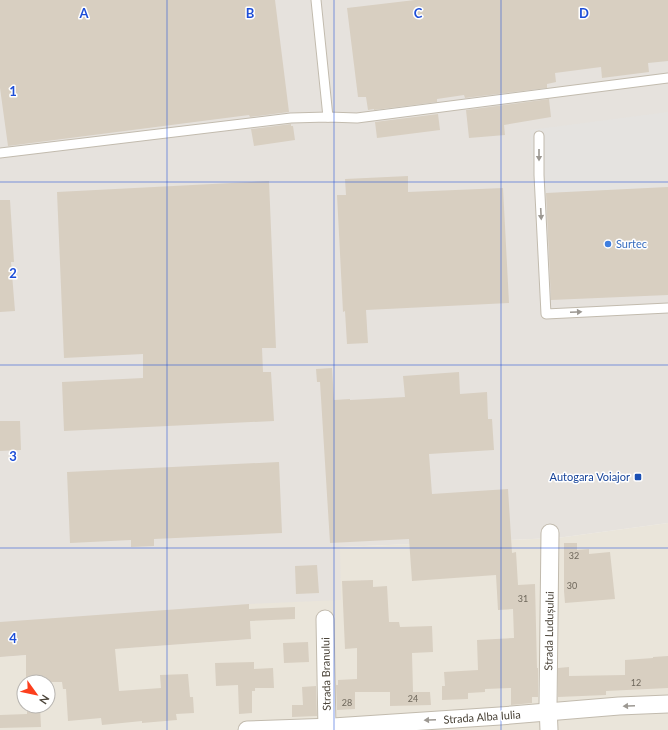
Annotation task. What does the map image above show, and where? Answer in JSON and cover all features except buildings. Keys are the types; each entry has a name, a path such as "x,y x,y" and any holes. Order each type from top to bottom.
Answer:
{"street":[{"name":"Strada Ludușului","path":"549,730 550,533"},
{"name":"Strada Branului","path":"325,619 327,728"},
{"name":"Strada Alba Iulia","path":"247,730 327,728 619,706 668,704"}],"lane":[{"path":"318,0 328,117"},
{"path":"0,153 291,118 357,118 668,78"},
{"path":"539,136 539,175 546,314 668,308"}],"shaded area":[{"path":"0,0 668,0 668,523 557,538 340,547 341,600 249,604 251,639 0,657"},
{"path":"668,112 668,187 534,194 530,130"},
{"path":"668,523 668,730 0,730 0,657 251,639 249,604 340,547 557,538"}],"place":[{"name":"Surtec","path":"608,244"},
{"name":"Autogara Voiajor","path":"638,477"}]}
